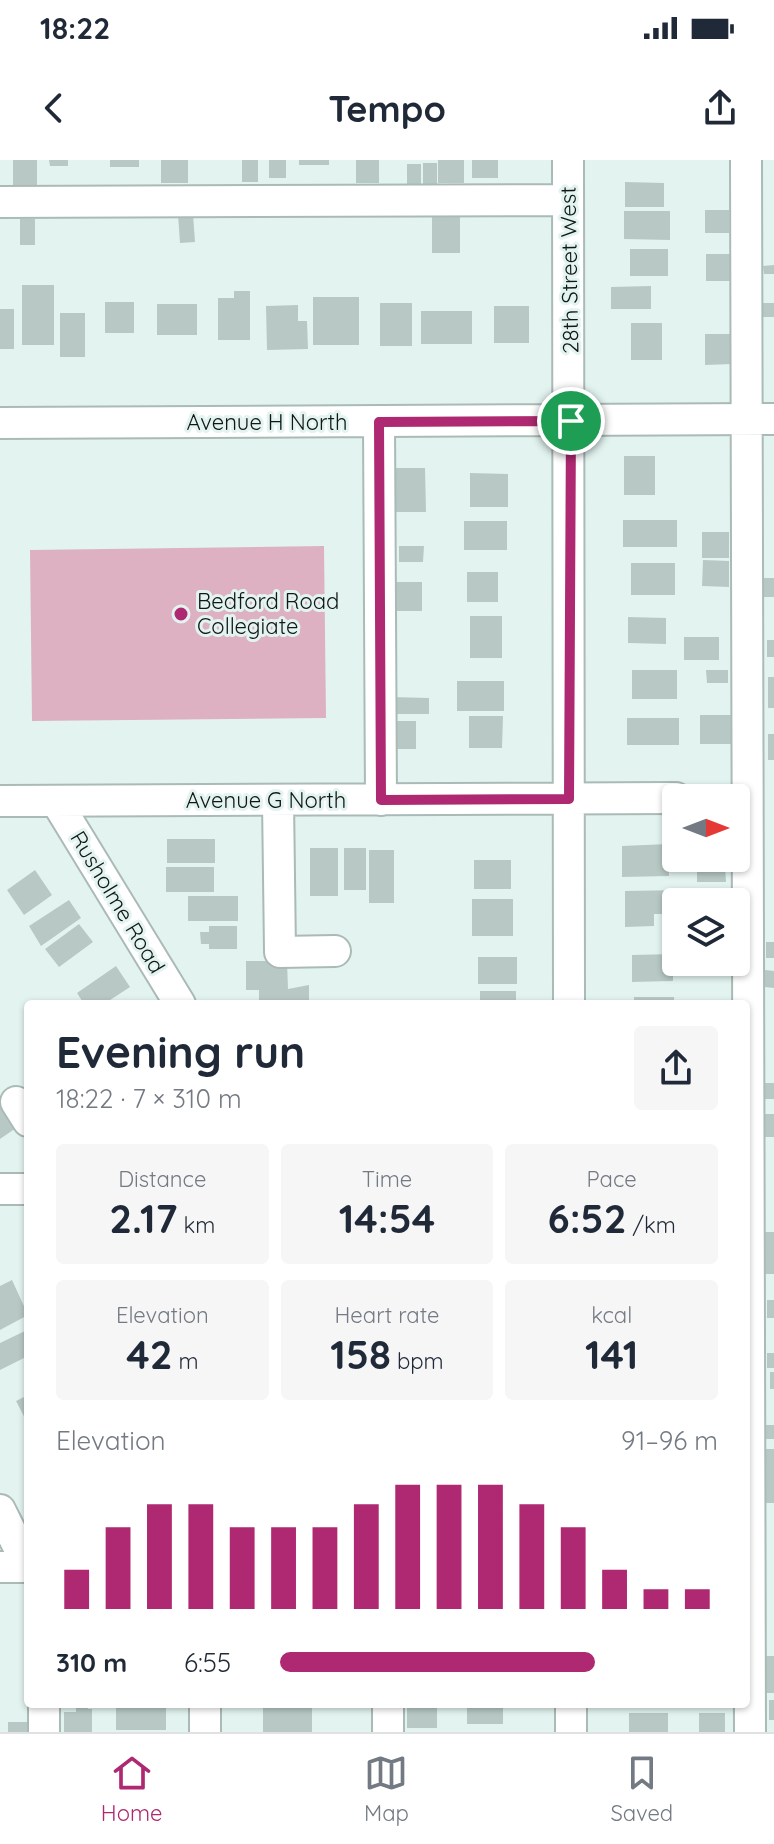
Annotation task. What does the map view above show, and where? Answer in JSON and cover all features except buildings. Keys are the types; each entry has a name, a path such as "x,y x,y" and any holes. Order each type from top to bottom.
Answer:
{"street":[{"name":"28th Street West","path":"568,160 571,421 569,1000"},
{"path":"746,160 761,419 753,798 756,1178 762,1332 750,1732"},
{"path":"0,202 568,200"},
{"name":"Avenue H North","path":"0,423 761,419"},
{"path":"379,422 381,800"},
{"name":"Avenue G North","path":"0,801 662,798"},
{"path":"278,800 280,952 335,951"},
{"name":"Rusholme Road","path":"56,801 178,1000"},
{"path":"0,1189 24,1189"},
{"path":"0,1510 24,1559"},
{"path":"0,1567 24,1567"},
{"path":"44,1708 44,1732"},
{"path":"205,1708 205,1732"},
{"path":"388,1708 388,1732"},
{"path":"571,1708 571,1732"}],"shaded area":[{"path":"324,546 326,718 32,721 30,550"}],"place":[{"name":"Bedford Road Collegiate","path":"181,614"}],"route":[{"path":"571,421 569,799 381,800 379,422 571,421"}]}
